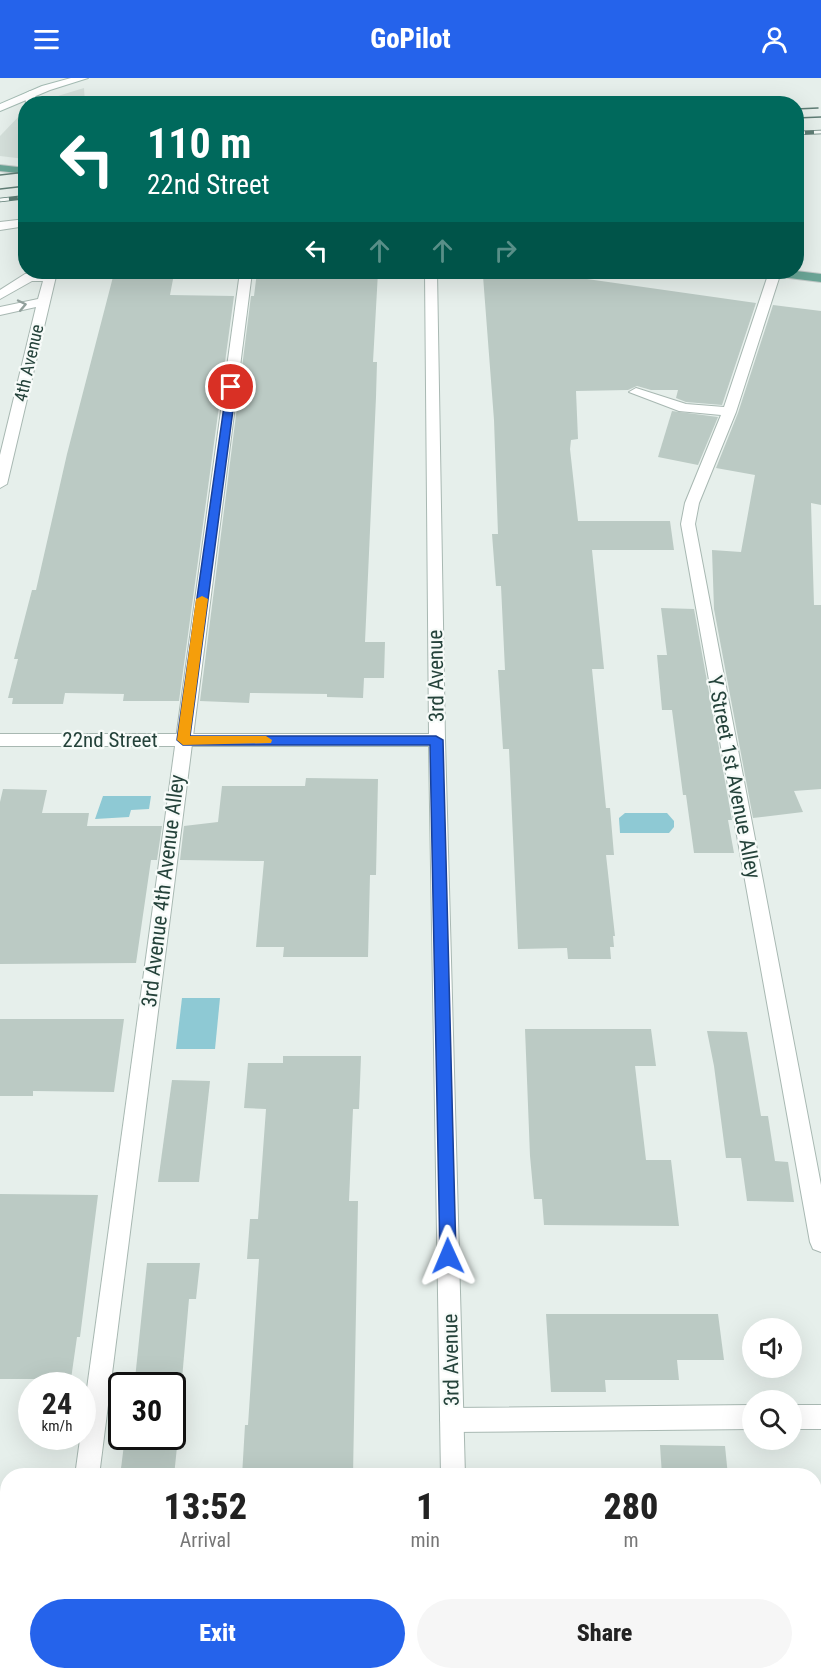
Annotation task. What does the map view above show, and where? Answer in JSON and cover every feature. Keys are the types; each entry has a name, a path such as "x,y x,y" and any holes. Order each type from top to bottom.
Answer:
{"main road":[{"path":"0,168 18,170"},
{"path":"804,276 821,278"}],"street":[{"path":"36,96 58,81 83,78"},
{"path":"0,114 5,106"},
{"path":"0,228 18,224"},
{"path":"0,228 18,231"},
{"path":"0,295 26,279"},
{"name":"4th Avenue","path":"0,484 51,279"},
{"name":"3rd Avenue 4th Avenue Alley","path":"88,1468 245,279"},
{"name":"3rd Avenue","path":"431,279 436,740 453,1468"},
{"name":"Y Street 1st Avenue Alley","path":"772,279 729,412 692,503 688,524 821,1242"},
{"path":"0,311 44,302"},
{"path":"636,392 684,408 729,412"},
{"name":"22nd Street","path":"0,740 436,740"},
{"path":"452,1420 742,1417"},
{"path":"802,1417 821,1417"}],"shaded area":[{"path":"84,88 85,96 58,96"},
{"path":"18,117 18,158 0,156 0,136"}],"water":[{"path":"103,796 151,796 149,809 131,810 129,817 95,819"},
{"path":"625,813 667,813 674,821 674,827 669,833 620,833 619,818"},
{"path":"182,998 220,998 215,1049 176,1049"}],"building":[{"path":"112,279 173,279 170,295 234,296 179,701 123,701 124,694 65,693 63,704 12,704 13,698 8,698 18,659 14,659 32,590 36,590 67,454"},
{"path":"256,279 378,279 373,362 377,362 376,397 365,642 385,642 384,678 364,678 363,698 327,697 327,694 250,693 249,703 200,701 251,296 254,296"},
{"path":"483,279 587,279 756,303 722,405 686,402 676,398 678,390 651,390 637,386 628,390 576,391 578,439 571,440 570,449 578,521 670,521 674,550 592,550 604,669 592,669 606,808 610,808 614,855 606,855 615,936 613,936 614,947 610,947 611,959 568,959 567,948 518,949 509,749 503,749 498,670 505,670 501,586 496,586 492,534 498,534 494,420"},
{"path":"773,305 821,311 821,505 811,503 814,605 821,605 821,789 794,791 803,812 753,818 714,609 712,550 741,552 755,475 716,468 738,413"},
{"path":"672,411 718,417 698,465 658,457"},
{"path":"661,608 694,609 732,820 728,820 734,853 694,853 686,795 683,795 672,710 662,710 657,655 667,655"},
{"path":"306,778 378,779 376,875 370,875 368,957 283,957 284,947 256,947 264,861 180,860 184,826 218,822 222,786 305,786"},
{"path":"3,789 47,790 42,813 89,813 87,826 162,826 157,860 151,860 136,963 0,964 0,802"},
{"path":"0,1019 124,1019 114,1092 33,1091 33,1096 0,1096"},
{"path":"525,1029 651,1029 656,1066 635,1066 646,1160 671,1160 679,1226 544,1225 542,1199 534,1199"},
{"path":"707,1031 747,1032 761,1116 768,1116 775,1161 788,1162 794,1202 747,1201 741,1158 726,1158"},
{"path":"283,1056 361,1056 359,1109 353,1109 349,1201 358,1201 353,1468 242,1468 245,1425 248,1425 259,1259 247,1259 250,1219 258,1219 266,1109 244,1108 248,1063 283,1063"},
{"path":"172,1080 210,1081 199,1182 158,1182"},
{"path":"0,1194 98,1195 80,1337 77,1337 72,1372 18,1372 18,1379 0,1379"},
{"path":"147,1263 200,1263 196,1299 189,1299 183,1372 136,1372"},
{"path":"546,1314 718,1314 724,1360 677,1360 679,1380 605,1380 606,1392 551,1392"},
{"path":"660,1445 725,1446 727,1468 661,1468"},
{"path":"123,1450 177,1450 175,1468 121,1468"}],"tram line":[{"path":"804,109 818,108"},
{"path":"804,118 821,117"},
{"path":"0,175 18,173"},
{"path":"0,189 18,187"}],"railway":[{"path":"804,133 821,132"},
{"path":"0,200 18,198"}],"slow traffic":[{"path":"202,599 183,740 266,740"}],"route":[{"path":"231,387 183,740 436,740 448,1256"}]}
